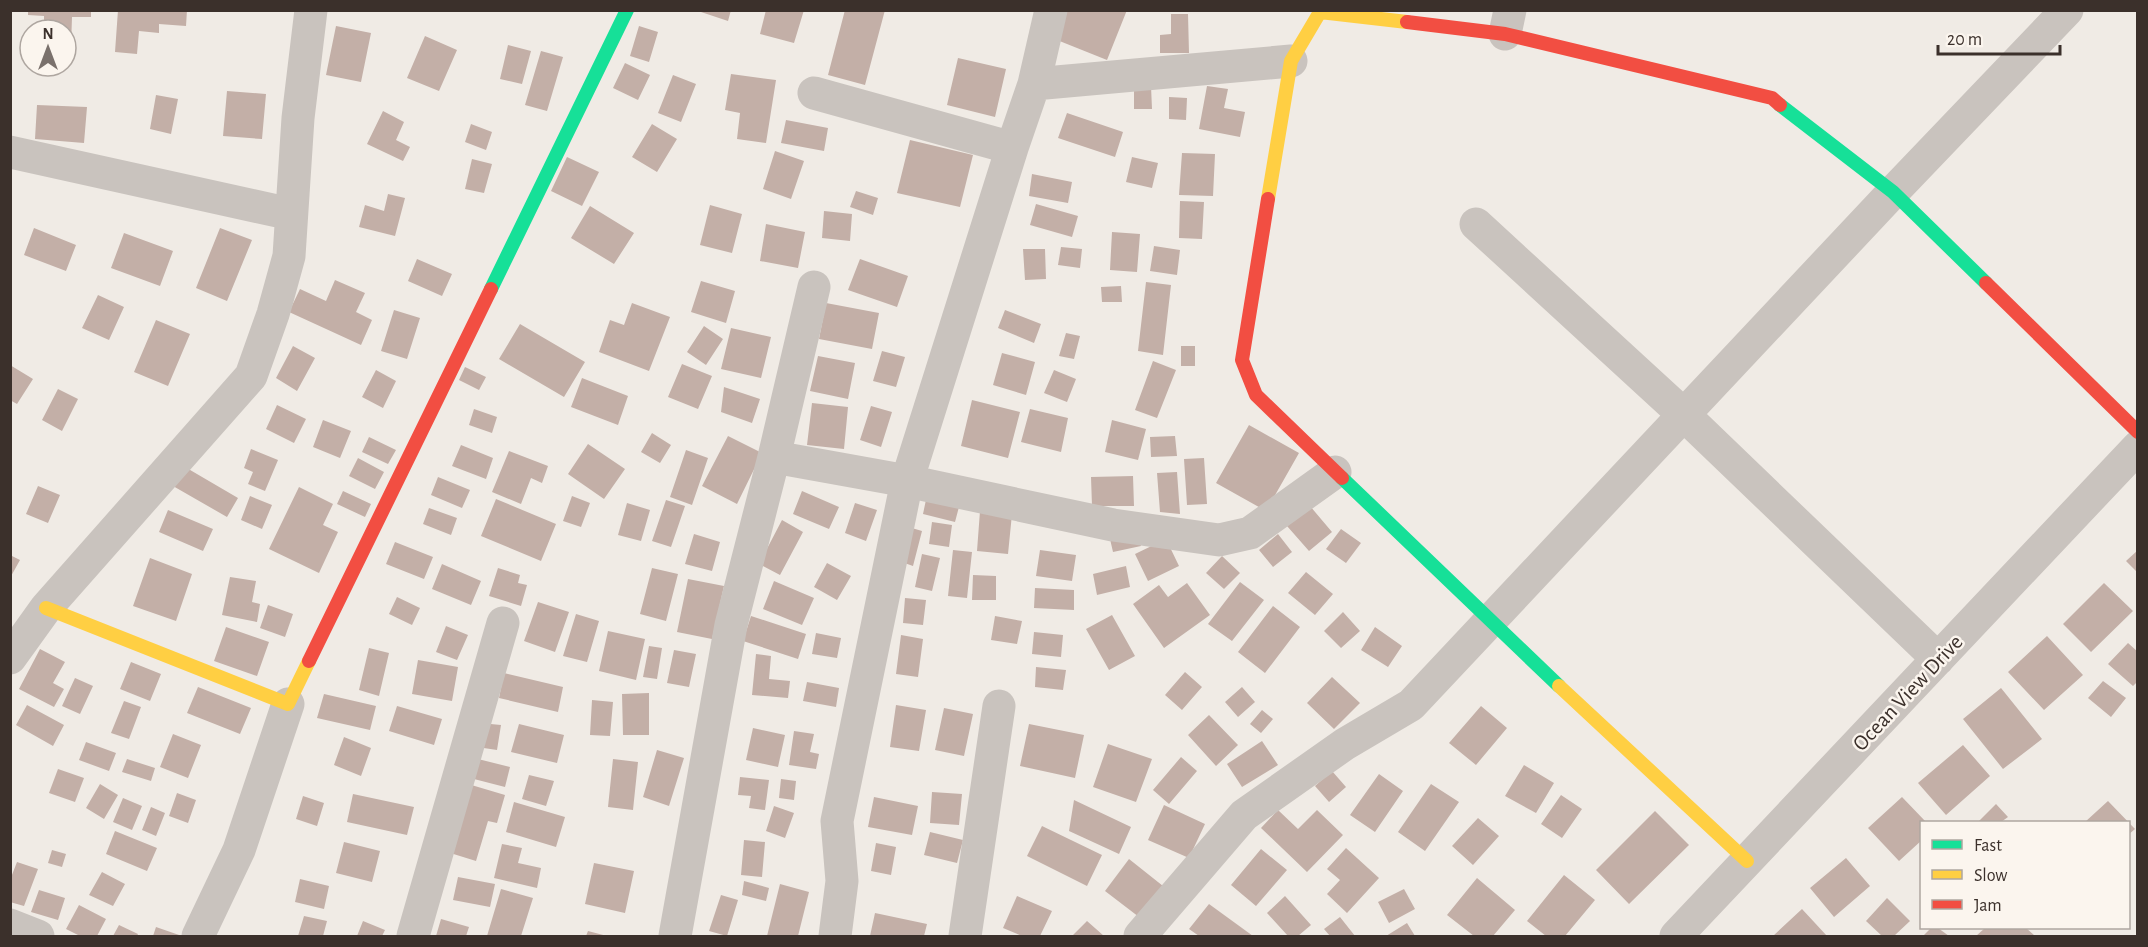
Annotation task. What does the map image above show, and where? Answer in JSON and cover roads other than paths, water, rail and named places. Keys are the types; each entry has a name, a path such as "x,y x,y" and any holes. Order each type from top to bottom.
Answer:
{"street":[{"path":"10,658 46,608 251,376 273,314 289,256 298,118 311,10"},
{"path":"198,936 238,850 288,704 627,10"},
{"path":"835,936 842,881 837,821 907,481 1034,84 1051,10"},
{"path":"1140,936 1244,814 1345,744 1411,705 1683,414 2067,10"},
{"path":"1747,861 1490,621 1256,395 1242,360 1291,62 1320,12 1508,22 1772,98 1893,192 2138,432"},
{"path":"1034,84 1291,62"},
{"path":"814,93 1012,148"},
{"path":"10,152 291,214"},
{"path":"1476,224 1683,414 1938,659"},
{"path":"675,936 731,625 814,287"},
{"name":"Ocean View Drive","path":"1676,936 2138,447"},
{"path":"774,457 907,481 1113,525 1219,540 1250,533 1335,472"},
{"path":"46,608 288,704"},
{"path":"413,936 503,622"},
{"path":"965,936 999,706"},
{"path":"10,925 38,936"}]}
